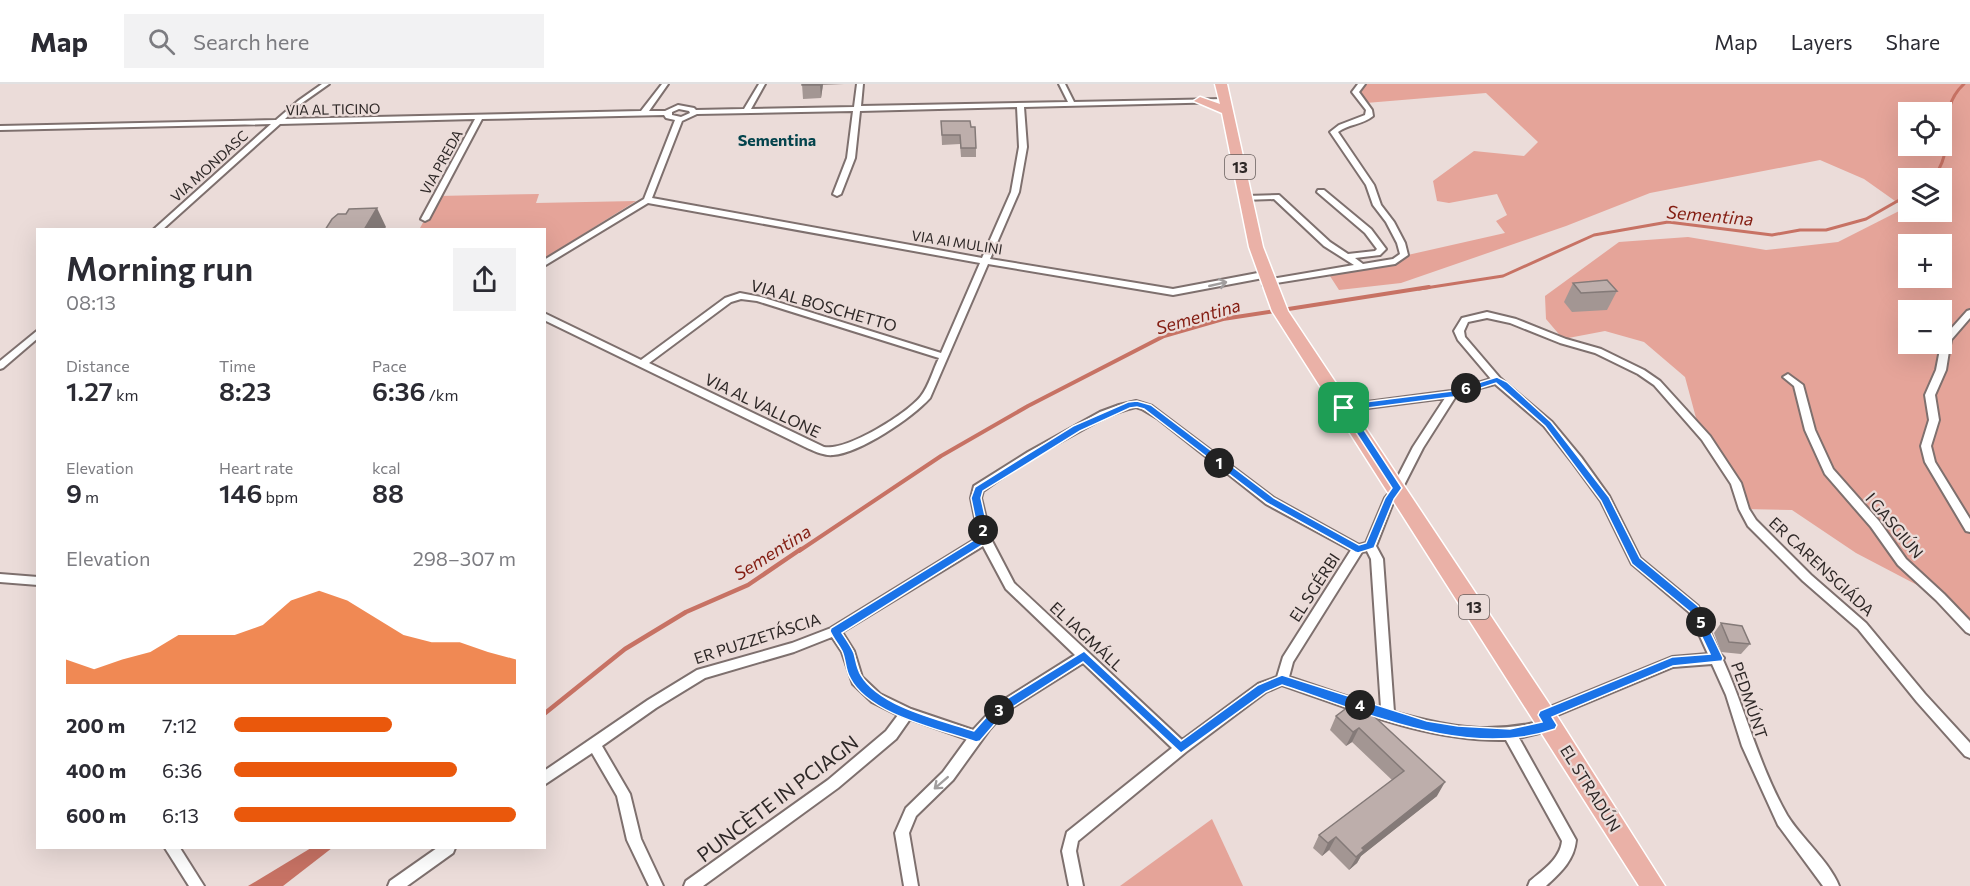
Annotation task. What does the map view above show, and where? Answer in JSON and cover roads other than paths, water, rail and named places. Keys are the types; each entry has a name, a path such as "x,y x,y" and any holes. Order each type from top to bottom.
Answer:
{"main road":[{"name":"13","path":"1221,84 1254,246 1266,283"},
{"path":"1200,101 1225,106"},
{"name":"EL STRADÚN","path":"1266,283 1292,330 1397,488 1653,886"}],"street":[{"name":"VIA MONDASC","path":"159,228 304,98 326,84"},
{"path":"643,114 665,84"},
{"path":"746,111 762,84"},
{"path":"837,194 851,158 860,84"},
{"path":"1062,84 1072,104"},
{"name":"VIA AI MULINI","path":"647,200 1173,292 1266,283 1395,261 1404,254 1390,222 1377,205 1370,185 1334,132 1339,126 1362,121 1369,116 1369,110 1355,92 1362,84"},
{"path":"667,113 669,118 679,120 689,117 694,112 1200,101"},
{"name":"VIA AL VALLONE","path":"546,317 809,445 833,452 857,444 919,407 927,396 1018,179 1023,142 1020,105"},
{"name":"VIA AL TICINO","path":"0,128 643,114 667,113 682,107 692,109 694,112"},
{"name":"VIA PREDA","path":"425,219 480,117"},
{"path":"546,263 647,200 679,120"},
{"path":"1321,192 1368,231 1382,249 1377,253 1347,257"},
{"path":"1246,198 1276,197 1322,240 1362,267"},
{"name":"VIA AL BOSCHETTO","path":"643,363 722,304 740,296 758,299 944,357"},
{"path":"1970,314 1947,339 1941,370 1930,395 1934,420 1926,446 1930,462 1970,528"},
{"name":"PEDMÚNT","path":"1608,356 1494,315 1482,315 1465,320 1460,327 1459,334 1497,380 1548,424 1605,499 1636,561 1694,609 1718,658 1748,746 1778,810 1799,843 1832,886"},
{"path":"0,366 36,335"},
{"name":"ER CARENSGIÁDA","path":"1608,356 1647,376 1663,389 1706,438 1736,483 1744,509 1752,523 1807,578 1862,626 1921,698 1970,752"},
{"name":"I GASGIÚN","path":"1788,377 1798,385 1810,430 1829,471 1875,524 1902,562 1970,629"},
{"path":"1344,408 1453,394 1497,380"},
{"name":"EL SGÉRBI","path":"1282,680 1287,661 1364,548 1418,447 1453,394"},
{"name":"EL IAGMÁLL","path":"1181,748 1010,586 985,538 976,498 978,489 1076,429 1128,405 1137,404 1148,407 1270,501 1364,548"},
{"name":"ER PUZZETÁSCIA","path":"546,778 652,704 700,674 794,648 835,631 985,538"},
{"path":"1364,548 1377,559 1388,714"},
{"path":"0,578 36,581"},
{"path":"835,631 848,651 854,675 876,698 907,713 976,737"},
{"path":"911,886 902,833 904,822 921,800 948,776 976,737 1001,708 1084,656"},
{"path":"1076,886 1069,851 1072,837 1181,748 1262,688 1282,680 1441,729 1510,734 1547,720 1672,662 1718,658"},
{"name":"PUNCÈTE IN PCIAGN","path":"692,886 834,784 891,735 907,713"},
{"path":"1510,734 1569,840 1568,852 1564,858 1535,886"},
{"path":"594,744 623,794 634,840 656,886"},
{"path":"173,849 197,886"},
{"path":"395,886 447,849"}],"waterway":[{"name":"Sementina","path":"1939,168 1944,156 1950,107 1955,95 1964,84"},
{"name":"Sementina","path":"1419,289 1503,276 1594,235 1668,222 1772,235 1800,230 1826,230 1866,219 1898,201"},
{"name":"Sementina","path":"1282,310 1429,287"},
{"name":"Sementina","path":"799,551 941,456 1028,406 1164,336 1223,319 1275,311"},
{"name":"Sementina","path":"546,712 625,649 686,612 748,585 801,549"}],"district":[{"name":"Sementina","path":"777,139"}]}
